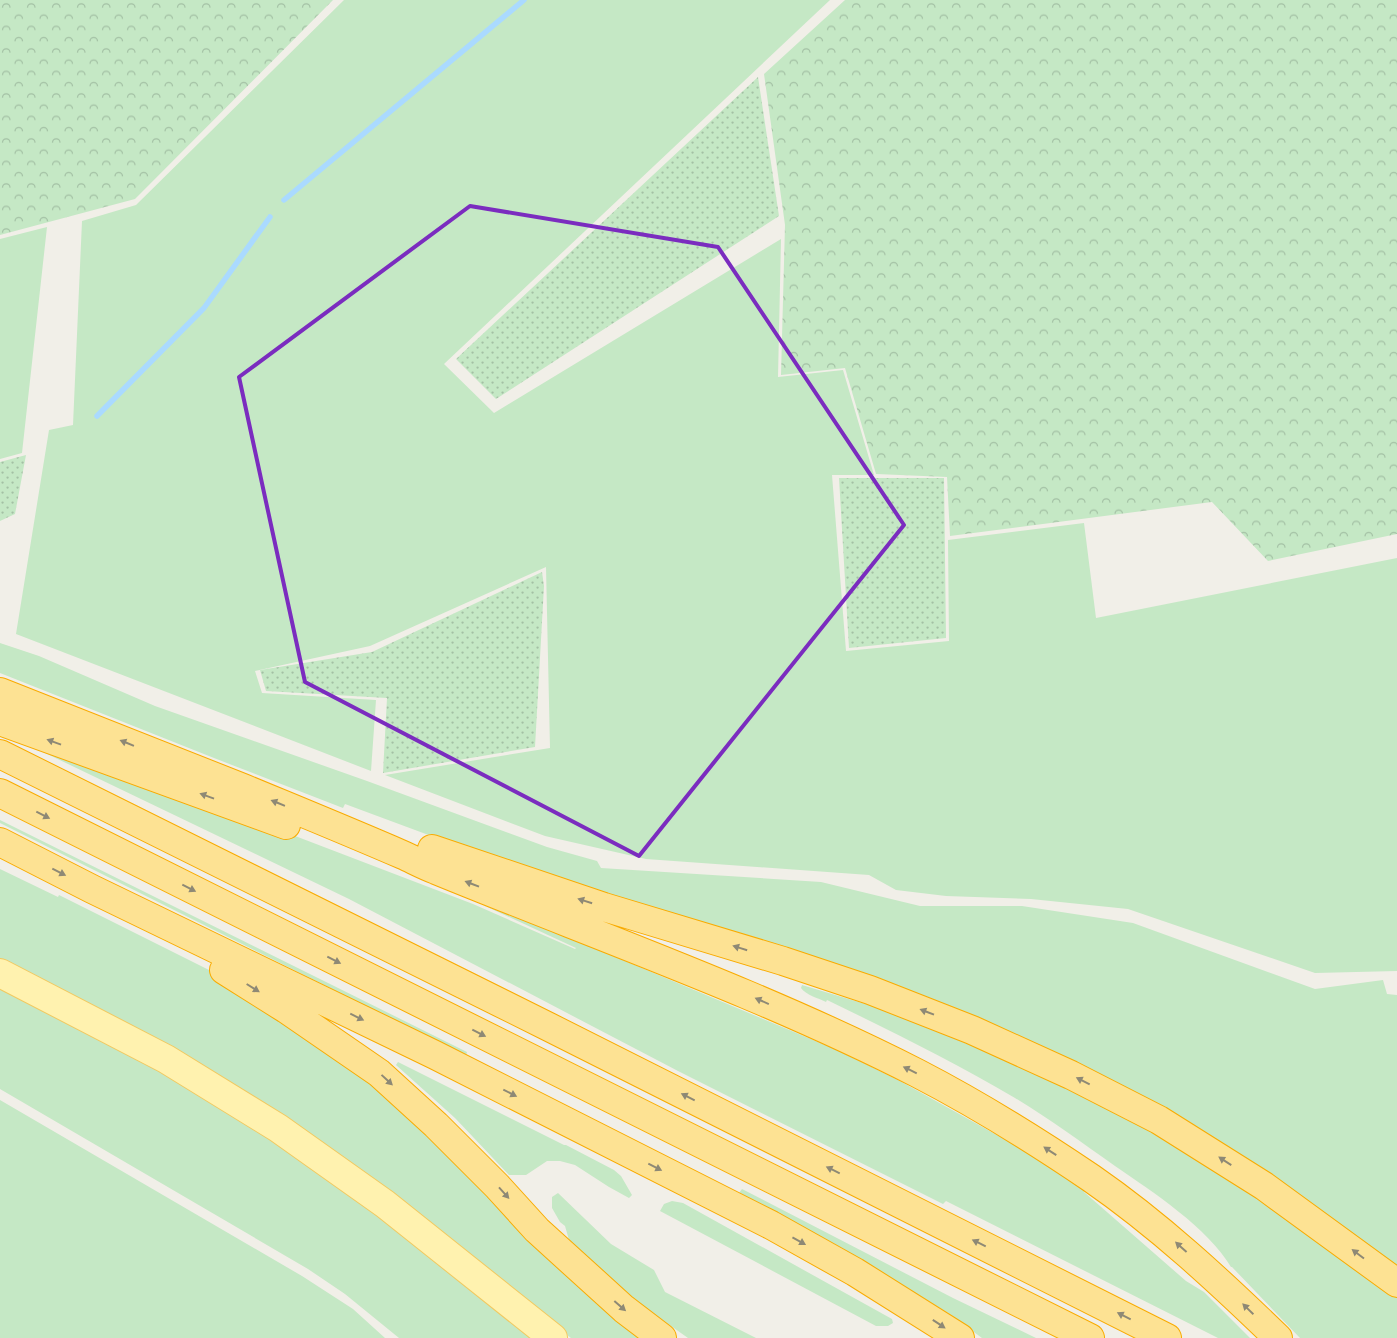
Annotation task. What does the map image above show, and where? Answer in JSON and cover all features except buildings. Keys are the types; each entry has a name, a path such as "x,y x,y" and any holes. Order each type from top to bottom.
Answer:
{"highway":[{"path":"0,692 317,819 433,869 759,1000 920,1074 1014,1128 1093,1179 1170,1237 1218,1279 1278,1338"},
{"path":"0,721 336,844 404,855"},
{"path":"0,754 558,1031 1167,1338"},
{"path":"0,793 1090,1338"},
{"path":"317,819 389,833 485,868 595,904 792,964 870,990 972,1030 1071,1075 1159,1120 1264,1186 1397,1283"},
{"path":"0,842 92,889 427,1051 771,1225 855,1272 960,1338"},
{"path":"92,889 286,1009 379,1073 484,1172 543,1236 624,1309 662,1338"}],"main road":[{"path":"0,973 166,1059 278,1128 385,1204 553,1338"}],"highlighted area":[{"path":"470,206 718,247 904,525 639,856 305,682 239,377"}],"green space":[{"path":"0,0 333,0 135,199 0,235"},
{"path":"344,0 830,0 444,364 494,413 781,239 778,377 843,370 874,475 832,475 846,651 949,641 948,540 1084,523 1096,618 1397,558 1397,971 1315,973 1128,909 1031,899 946,896 896,890 869,875 646,859 545,836 385,775 550,748 546,567 370,646 255,671 262,693 376,700 371,771 16,634 49,430 73,425 82,221 136,205"},
{"path":"845,0 1397,0 1397,534 1268,561 1212,502 950,536 947,477 876,474 845,368 781,375 785,225 764,74"},
{"path":"758,77 779,216 496,399 456,359"},
{"path":"47,227 22,453 0,459 0,239"},
{"path":"26,455 15,514 0,521 0,462"},
{"path":"839,478 944,478 946,638 849,648"},
{"path":"542,572 544,586 535,747 383,773 387,698 266,691 260,670 372,652"},
{"path":"0,643 39,656 155,706 547,847 597,861 601,868 821,882 920,906 1022,906 1133,923 1315,989 1383,980 1387,994 1397,995 1397,1270 1165,1113 523,870 345,804 343,808 0,673"},
{"path":"16,739 217,806 473,904 576,948 483,905 580,942 837,1050 900,1081 1024,1150 1085,1191 1186,1281 1204,1292 1250,1338 1218,1338 946,1201 943,1204 678,1071 349,899"},
{"path":"0,820 467,1052 466,1056 0,823"},
{"path":"0,869 58,897 59,895 225,978 337,1049 650,1338 571,1338 527,1304 0,962"},
{"path":"0,984 162,1068 287,1146 539,1338 399,1338 345,1294 308,1269 0,1089"},
{"path":"802,985 872,1006 1044,1074 1149,1128 1265,1199 1397,1296 1397,1338 1300,1338 1231,1267 1209,1238 1146,1187 1015,1098 899,1035 827,1000 826,1002 809,994 801,988"},
{"path":"398,1062 614,1170 621,1176 632,1195 629,1198 575,1165 560,1161 547,1161 526,1175 509,1175 455,1118 396,1065"},
{"path":"0,1100 302,1276 353,1309 385,1338 0,1338"},
{"path":"742,1189 953,1298 1036,1338 982,1338 948,1313 842,1248 739,1193"},
{"path":"558,1193 611,1244 654,1270 665,1292 756,1338 688,1338 637,1302 596,1267 569,1240 565,1226 560,1222 552,1208 552,1197"},
{"path":"672,1201 683,1203 892,1319 893,1323 888,1326 876,1326 660,1211 664,1204"}],"waterway":[{"path":"284,200 524,0"},
{"path":"97,416 204,308 270,217"}]}
